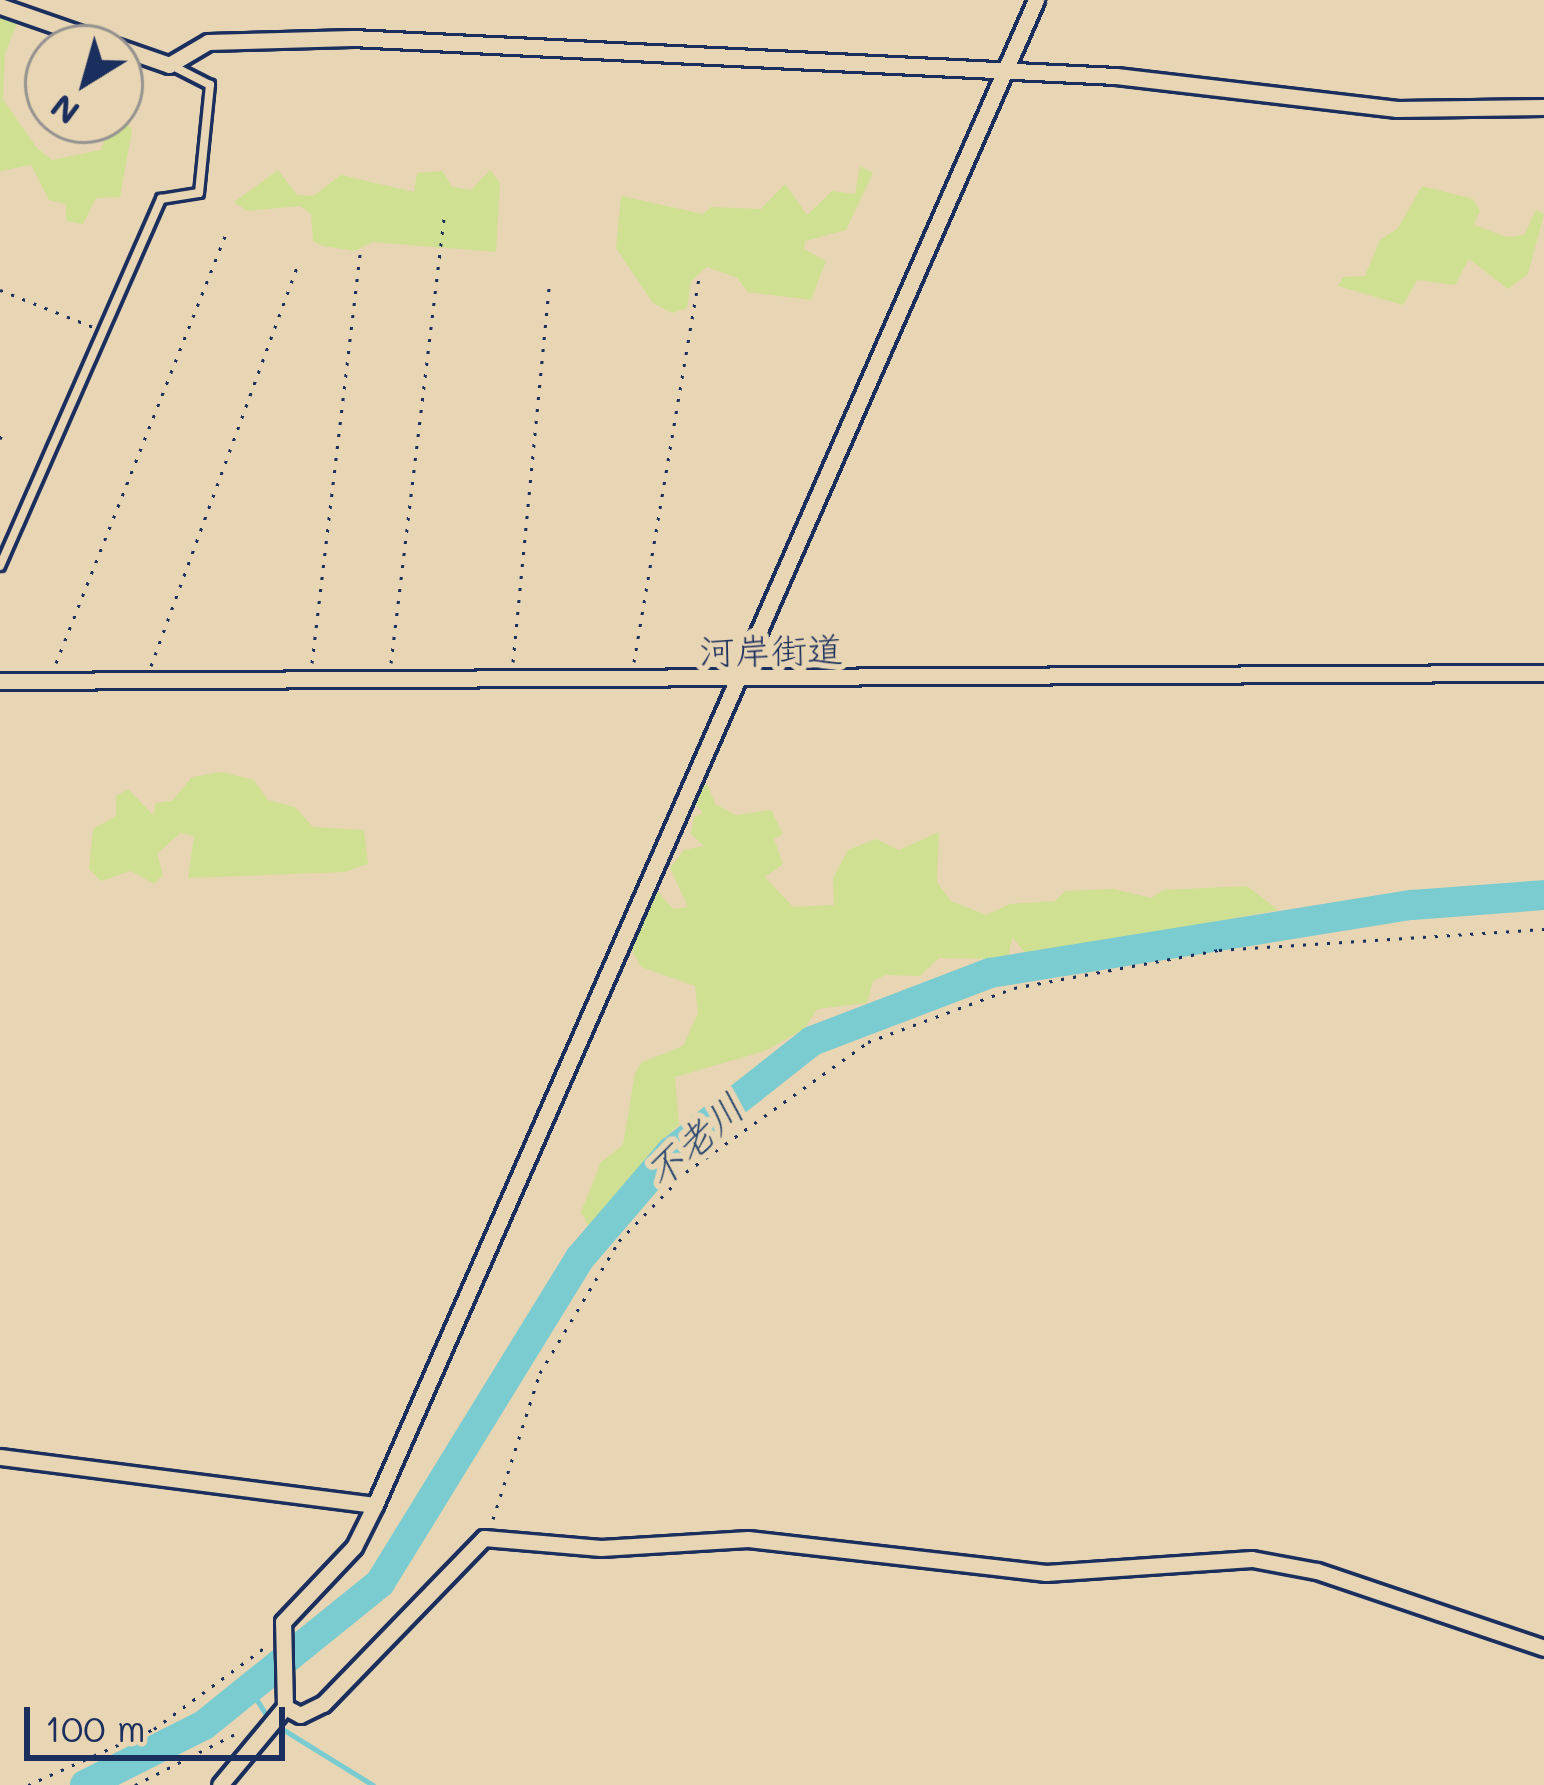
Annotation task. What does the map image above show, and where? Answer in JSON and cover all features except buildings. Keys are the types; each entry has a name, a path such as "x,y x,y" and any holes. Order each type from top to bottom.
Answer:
{"street":[{"path":"220,1785 272,1731 285,1707 281,1634 354,1546 375,1505 999,73 1036,0"},
{"path":"0,6 29,8 170,65 187,47 208,41 352,38 1116,76 1396,109 1544,107"},
{"name":"河岸街道","path":"0,681 389,683 1544,674"},
{"path":"0,1457 375,1505"},
{"path":"285,1707 300,1715 323,1704 488,1539 601,1548 748,1539 1046,1573 1252,1559 1317,1571 1544,1648"}],"lane":[{"path":"0,566 161,199 199,193 210,85 170,65"}],"path":[{"path":"389,683 444,218"},
{"path":"48,681 228,230"},
{"path":"310,683 360,254"},
{"path":"145,682 299,262"},
{"path":"631,681 699,279"},
{"path":"511,682 549,287"},
{"path":"0,290 103,331"},
{"path":"488,1539 539,1373 619,1241 686,1172 868,1042 1014,988 1219,950 1544,929"},
{"path":"28,1785 165,1722 281,1634"},
{"path":"135,1785 245,1730 272,1731"}],"green space":[{"path":"0,17 17,24 5,54 3,99 24,130 24,144 34,144 52,160 101,150 103,144 129,144 120,197 96,198 83,224 66,221 66,204 49,200 31,165 0,171"},
{"path":"860,166 873,173 846,230 805,241 804,249 826,261 811,300 748,292 737,278 707,267 691,281 687,308 672,313 653,303 616,248 621,196 703,214 711,207 761,209 785,184 807,215 832,191 855,194"},
{"path":"278,170 297,195 313,196 341,175 414,192 417,173 442,171 452,187 471,190 490,170 500,183 496,252 372,242 355,251 323,246 313,241 311,214 300,206 247,211 234,202"},
{"path":"1422,186 1473,199 1480,211 1474,225 1507,237 1524,235 1536,210 1544,214 1528,274 1508,289 1469,259 1455,285 1417,280 1403,305 1338,286 1343,277 1365,276 1380,240 1398,228"},
{"path":"221,772 254,780 268,800 295,807 313,827 364,830 368,864 345,872 188,878 194,836 180,833 157,854 163,875 154,884 131,871 101,881 89,869 93,829 116,816 116,796 128,789 153,815 156,803 172,801 192,777"},
{"path":"695,785 708,785 715,804 736,815 771,810 783,834 774,839 783,864 765,877 793,907 834,905 833,878 848,850 876,839 899,850 939,832 937,882 951,901 986,915 1010,904 1055,901 1065,891 1114,889 1151,898 1163,890 1247,886 1278,910 1044,954 1026,954 1012,937 1008,959 939,958 920,976 885,975 873,981 867,1003 817,1009 804,1029 765,1051 675,1077 679,1125 657,1145 660,1177 633,1188 617,1221 588,1225 581,1212 601,1162 623,1145 635,1073 642,1062 683,1046 698,1013 695,986 641,967 627,941 653,886 673,909 688,907 670,868 684,850 704,846 691,834 694,817 703,813 692,800"}],"waterway":[{"name":"不老川","path":"85,1785 204,1725 380,1583 580,1258 671,1152 812,1041 990,973 1412,905 1544,895"},
{"path":"251,1690 268,1717"},
{"path":"276,1725 373,1785"}]}
